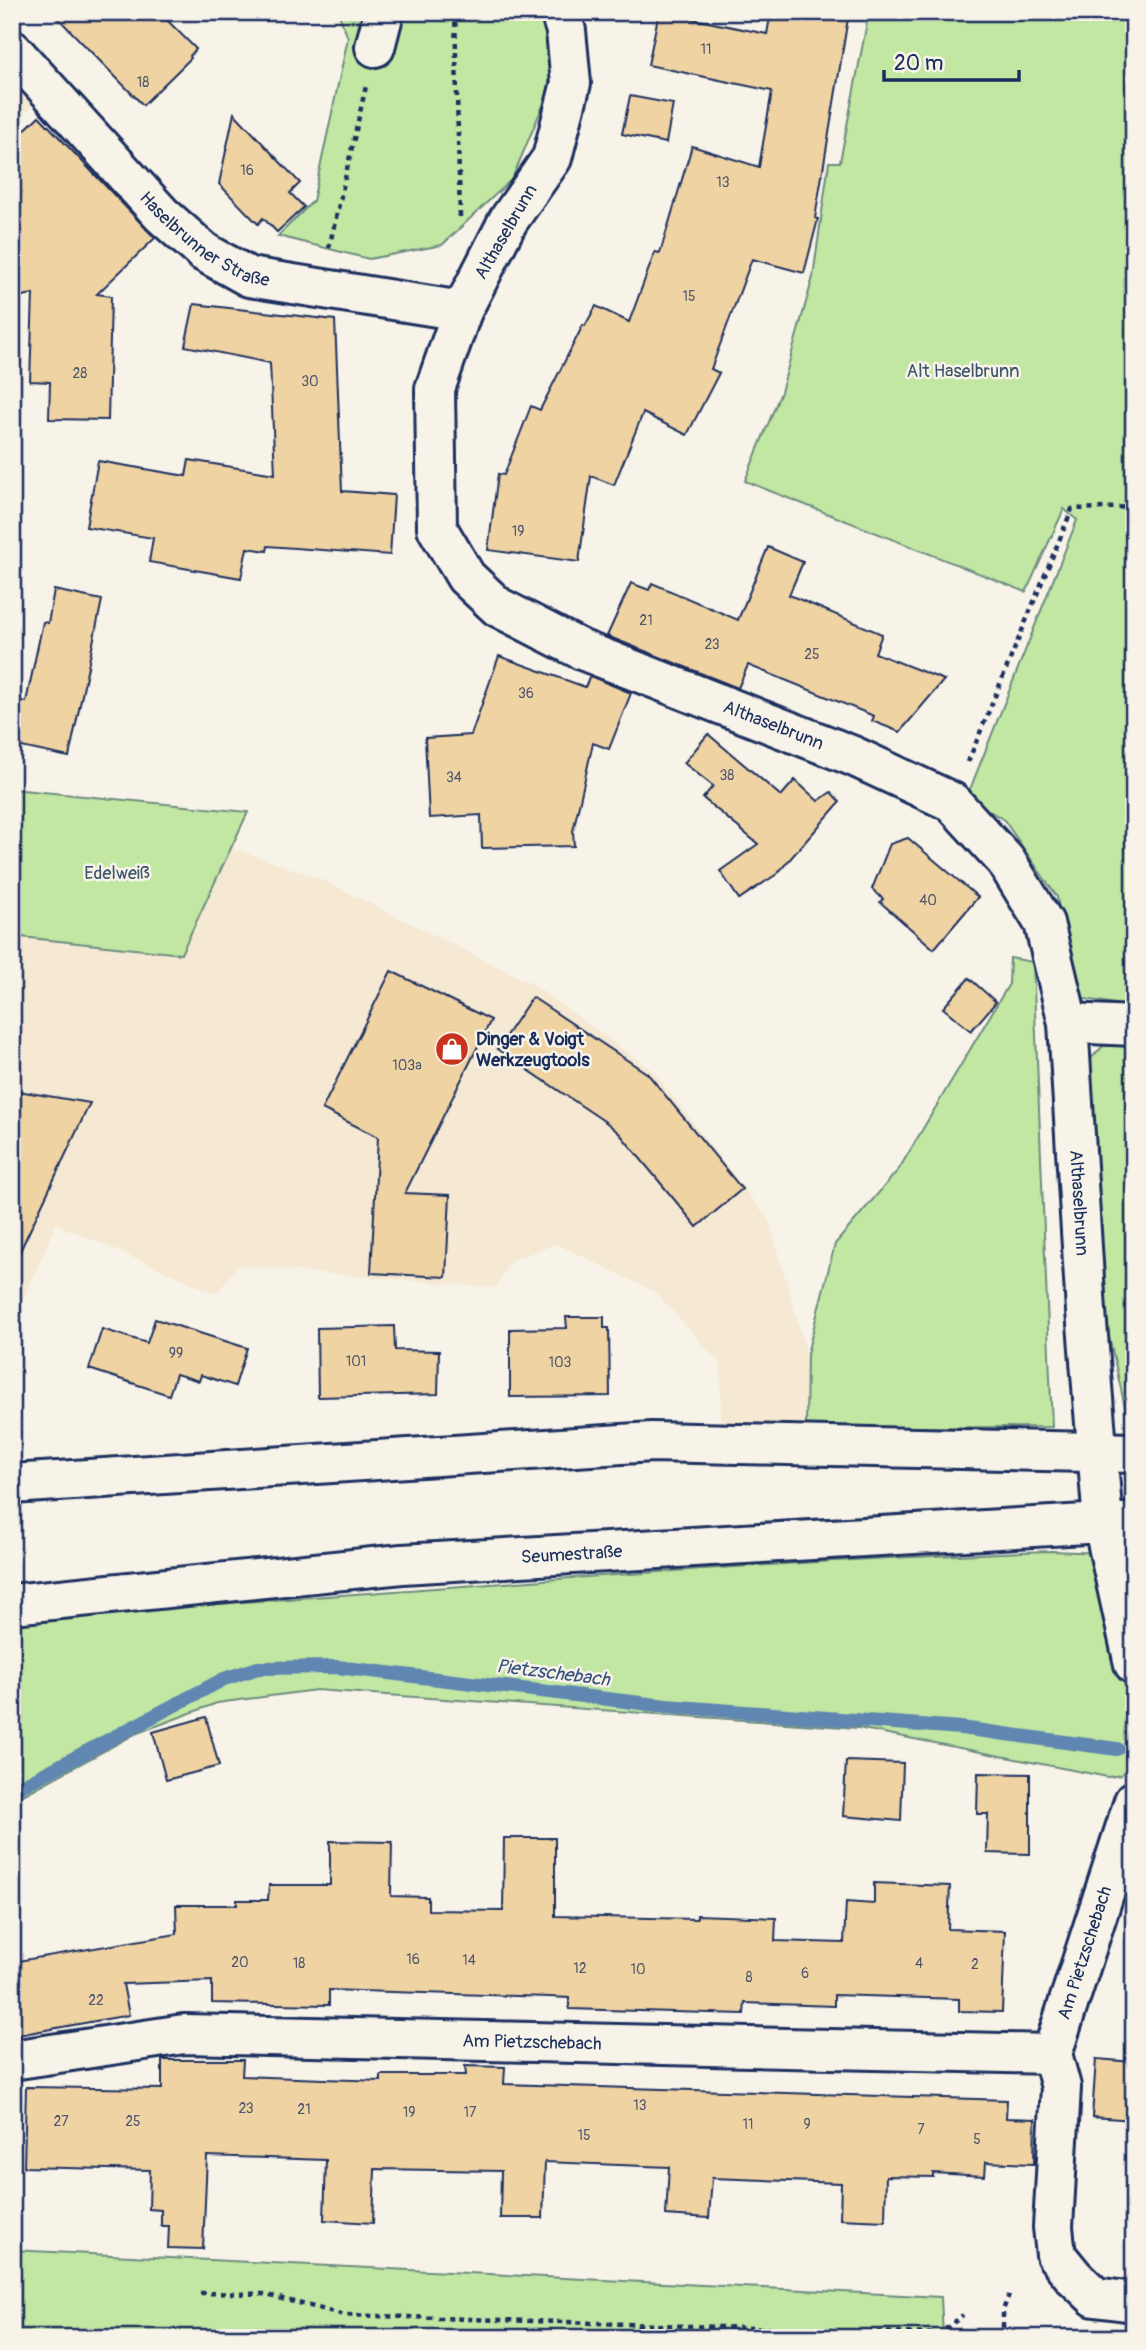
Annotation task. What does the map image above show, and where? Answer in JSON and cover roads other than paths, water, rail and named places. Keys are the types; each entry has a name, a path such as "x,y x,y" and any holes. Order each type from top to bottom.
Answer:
{"street":[{"name":"Althaselbrunn","path":"561,12 566,31 571,83 552,158 508,221 462,311 435,389 437,528 466,577 498,607 582,650 853,756 952,802 1006,861 1044,923 1068,1023 1097,1450 1118,1523"},
{"name":"Haselbrunner Straße","path":"12,50 162,215 204,252 249,277 462,311"},
{"path":"1068,1023 1134,1026"},
{"path":"12,1484 652,1442 1097,1450 1134,1453"},
{"path":"1118,1523 1134,1664"},
{"name":"Seumestraße","path":"12,1604 402,1564 1118,1523"},
{"name":"Am Pietzschebach","path":"12,2060 184,2034 1052,2054 1133,1808"},
{"path":"1052,2054 1061,2087 1053,2227 1056,2255 1095,2297 1134,2302"}],"waterway":[{"name":"Pietzschebach","path":"12,1791 224,1679 258,1668 337,1667 666,1706 961,1728 1117,1749"}],"place":[{"name":"Dinger & Voigt Werkzeugtools","path":"452,1049"}],"park label":[{"name":"Alt Haselbrunn","path":"963,371"},
{"name":"Edelweiß","path":"117,873"}]}
